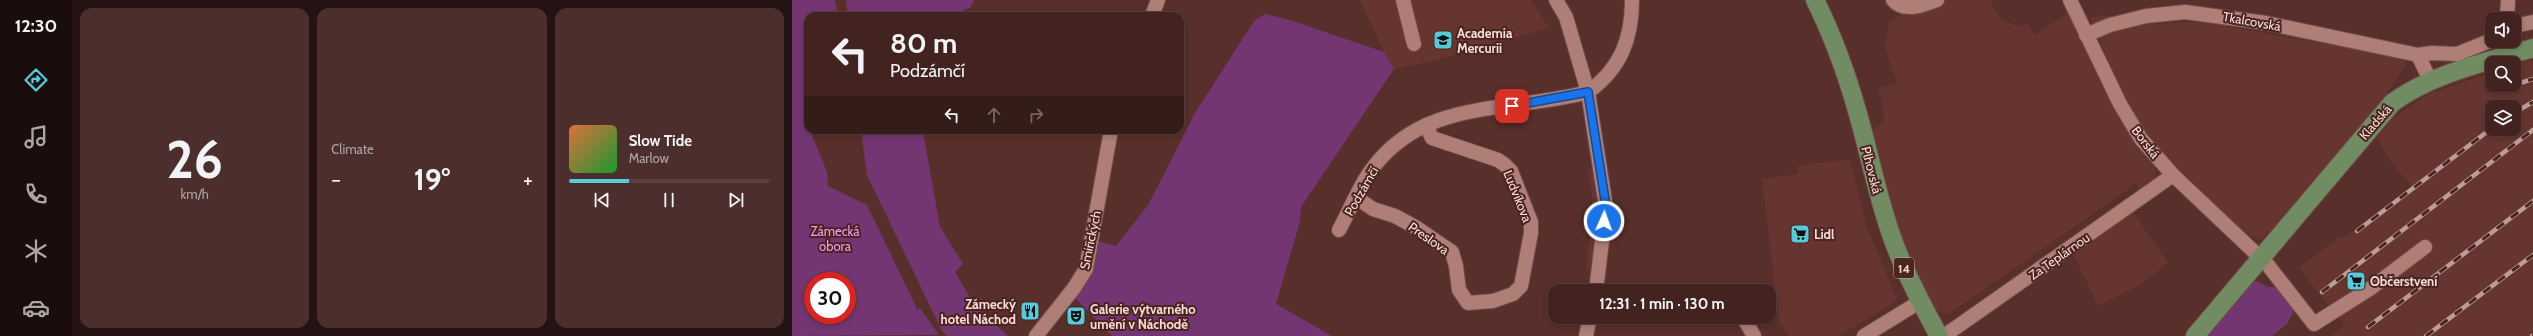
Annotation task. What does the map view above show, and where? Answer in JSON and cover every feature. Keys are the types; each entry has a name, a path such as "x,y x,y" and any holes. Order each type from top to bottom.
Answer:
{"main road":[{"name":"Plhovská","path":"1815,0 1839,55 1858,113 1892,239 1939,336"},
{"name":"Kladská","path":"2195,336 2263,261 2385,110 2408,91 2430,80 2533,48"}],"street":[{"path":"1154,12 1158,0"},
{"path":"1403,0 1414,44"},
{"path":"1556,0 1566,17 1588,92 1606,206 1597,284"},
{"path":"1588,92 1605,80 1618,62 1628,39 1632,0"},
{"path":"1893,0 1903,6 1912,7 1937,0"},
{"name":"Borská","path":"2070,0 2120,104 2141,139 2173,175 2263,261 2310,320 2371,288 2425,247"},
{"path":"2507,12 2508,0"},
{"name":"Tkalcovská","path":"2086,35 2110,25 2146,16 2185,12 2266,23 2418,55 2432,53 2457,54 2485,43"},
{"path":"2521,24 2532,21"},
{"path":"2418,55 2430,80"},
{"name":"Podzámčí","path":"1339,230 1371,170 1384,154 1403,136 1426,125 1460,113 1588,92"},
{"name":"Ludvíkova","path":"1426,125 1432,138 1498,160 1505,165 1511,171 1527,211 1531,222 1531,233 1521,286 1513,294 1493,301"},
{"name":"Smiřických","path":"1036,336 1074,288 1086,268 1110,134"},
{"name":"Za Teplárnou","path":"1944,336 2173,175"},
{"name":"Preslova","path":"1357,198 1372,209 1395,216 1417,228 1452,252 1456,266 1458,290 1468,303 1493,301"},
{"path":"1864,336 1921,301"},
{"path":"1586,336 1589,324"},
{"path":"1747,324 1754,336"}],"shaded area":[{"name":"Academia Mercurii","path":"1360,0 1531,0 1549,28 1429,62 1394,69 1384,52"},
{"path":"1931,0 1990,0 2000,19 2018,26 2027,24 2035,35 2065,15 2067,6 2156,165 2155,181 2143,193 2135,182 2129,189 1947,315 1932,308 1896,237 1870,131 1884,123 1883,105 1878,88 1897,83 1884,45 1890,21"},
{"path":"2103,15 2133,19 2151,24 2202,22 2353,49 2405,61 2405,66 2367,123 2262,240 2244,232 2151,142 2130,111 2090,18"},
{"path":"2533,60 2533,336 2331,336 2344,325 2299,268 2341,236 2343,238 2412,187 2389,159 2377,137 2393,118 2429,94 2485,74 2485,92 2521,92 2521,63"},
{"path":"1850,159 1866,225 1897,299 1892,304 1839,336 1789,336 1779,321 1776,284 1775,284 1762,179 1798,174 1797,166"},
{"path":"1600,167 1598,271 1586,270 1593,208 1588,170"},
{"path":"2133,212 2168,263 2137,287 2098,306 2074,255"}],"green space":[{"name":"Zámecká obora","path":"792,0 835,0 837,12 804,12 804,134 811,134 827,172 828,186 867,205 917,309 920,308 939,335 792,336"},
{"path":"846,0 974,0 971,7 959,12 848,12"},
{"path":"1265,14 1290,20 1384,52 1394,69 1301,207 1300,221 1276,304 1332,336 1112,336 1075,298 1090,276 1095,240 1116,246 1148,205 1195,113 1254,21"},
{"path":"862,134 924,134 940,227 963,264 955,272 974,304 968,309 974,305 1008,336 947,336 942,331 867,175"},
{"path":"2253,280 2268,287 2278,287 2293,306 2293,313 2287,324 2272,336 2204,336"}],"railway":[{"path":"2521,83 2533,79"},
{"path":"2521,109 2533,102"},
{"path":"2322,292 2533,130"},
{"path":"2357,231 2485,133"},
{"path":"2368,327 2533,201"},
{"path":"2426,336 2533,255"}],"place":[{"name":"Academia Mercurii","path":"1443,40"},
{"name":"Lidl","path":"1800,234"},
{"name":"Občerstvení","path":"2356,281"},
{"name":"Zámecký hotel Náchod","path":"1030,311"},
{"name":"Galerie výtvarného umění v Náchodě","path":"1076,316"}],"route":[{"path":"1512,106 1576,96 1588,92 1606,206 1604,221"}]}
